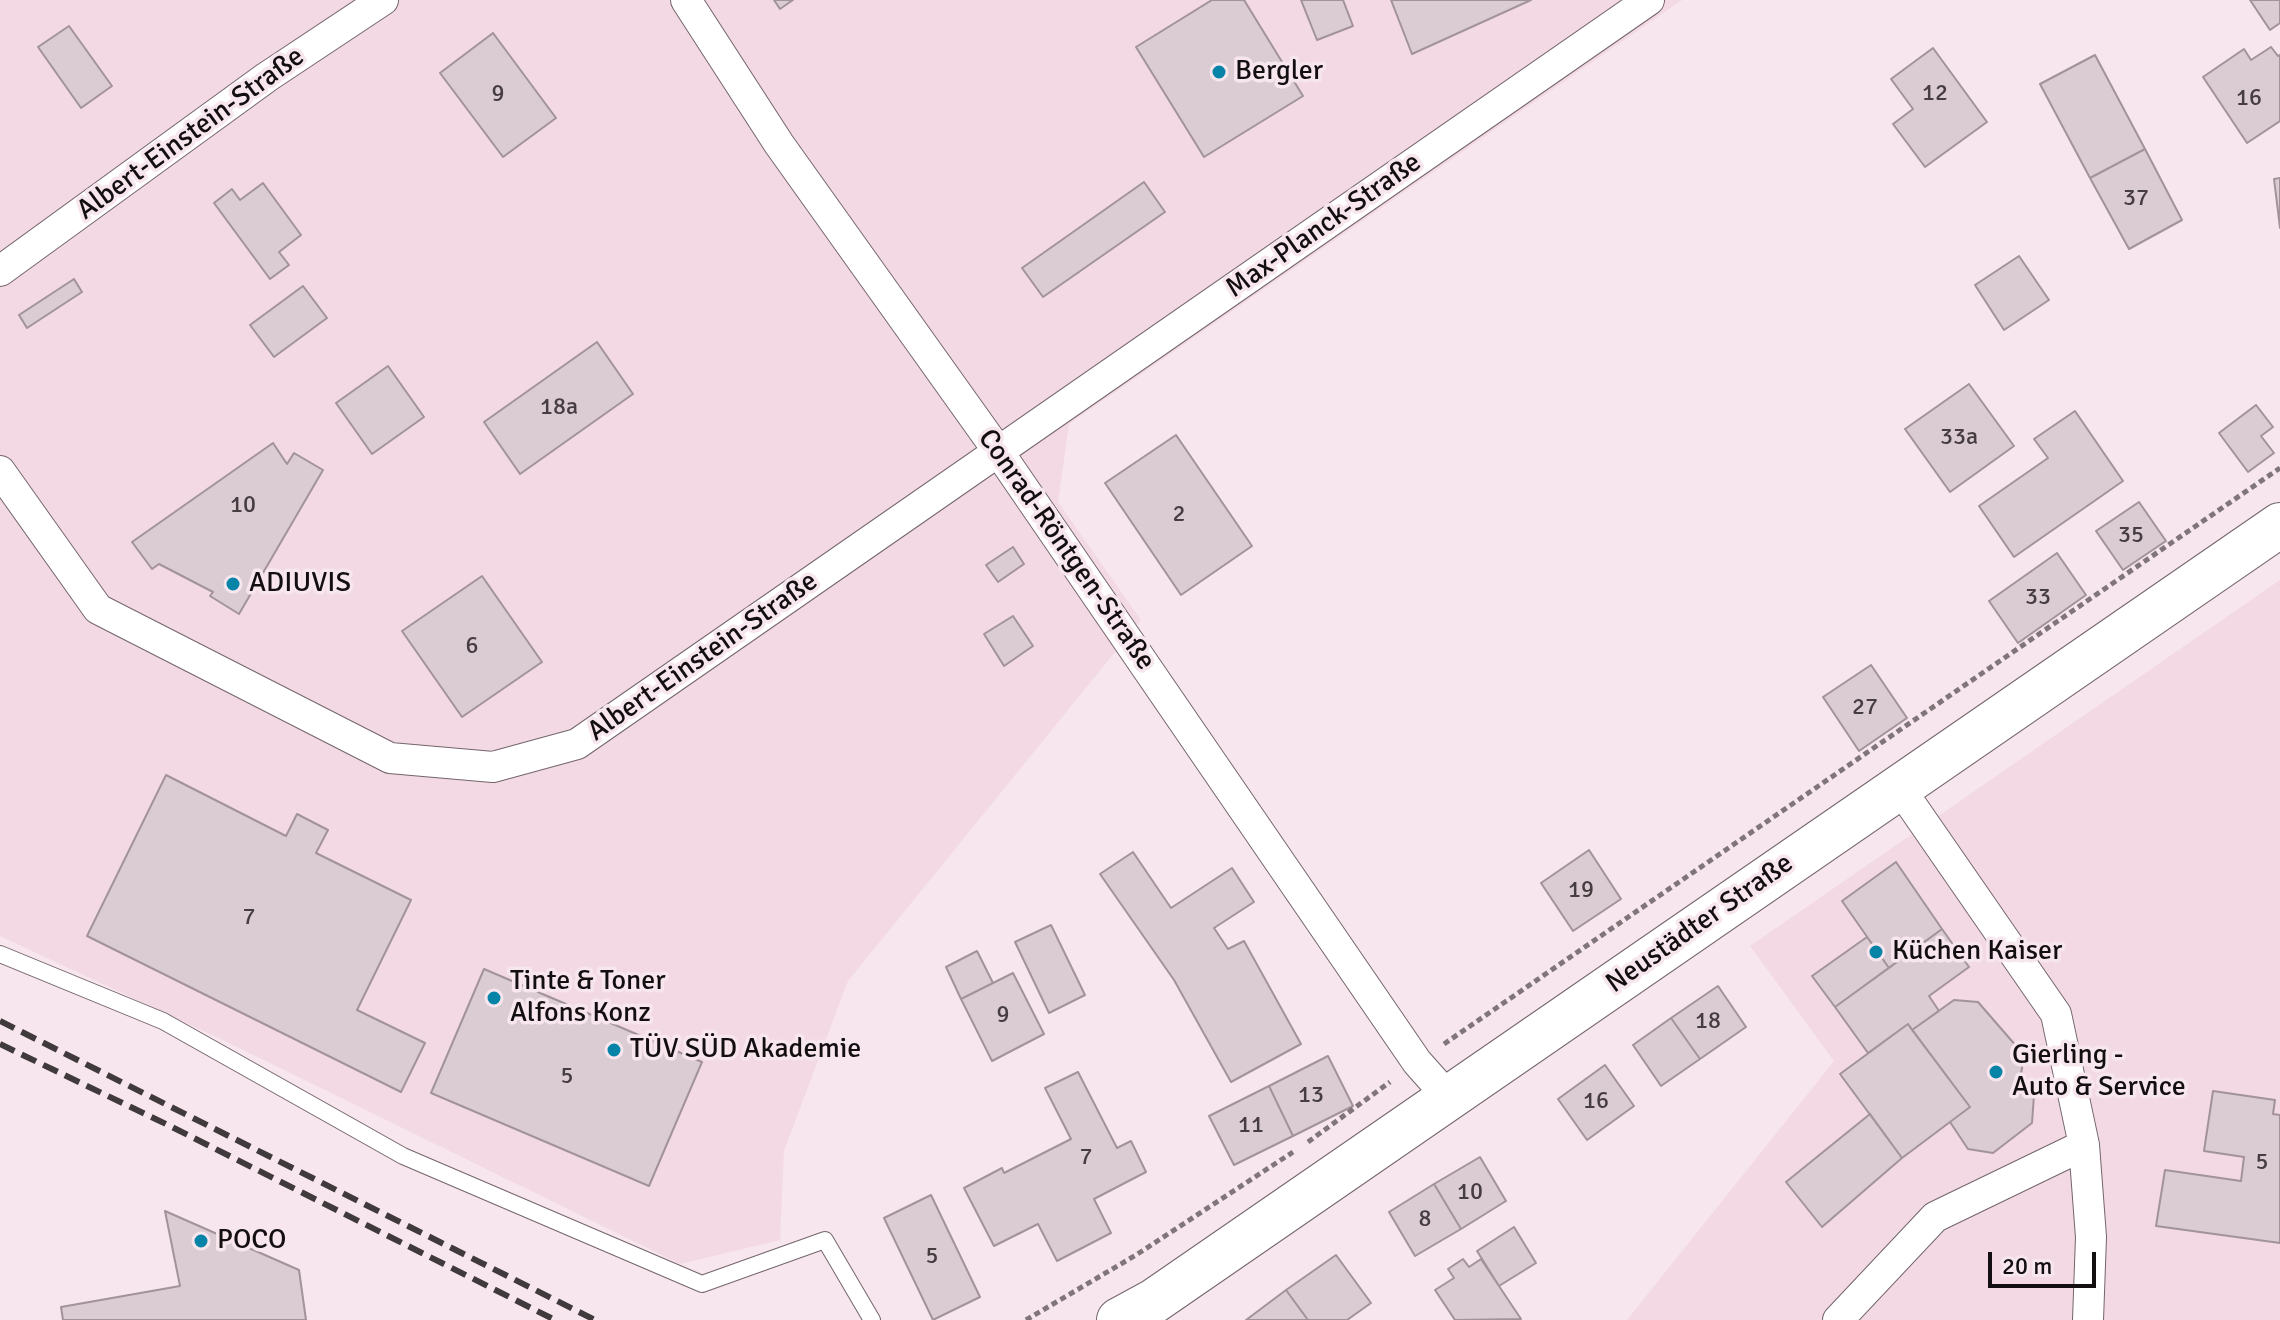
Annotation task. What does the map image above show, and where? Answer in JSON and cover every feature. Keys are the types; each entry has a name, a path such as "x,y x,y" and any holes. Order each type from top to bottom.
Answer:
{"main road":[{"name":"Neustädter Straße","path":"1119,1320 1154,1301 2280,525"}],"street":[{"name":"Albert-Einstein-Straße","path":"0,271 267,77 383,0"},
{"name":"Conrad-Röntgen-Straße","path":"686,0 779,144 998,451 1417,1062 1449,1098"},
{"name":"Max-Planck-Straße","path":"998,451 1649,0"},
{"name":"Albert-Einstein-Straße","path":"0,471 98,609 390,758 493,767 577,744 998,451"},
{"path":"1899,787 2056,1014 2084,1145 2091,1237 2088,1320"},
{"path":"1838,1320 1935,1217 2084,1145"}],"lane":[{"path":"0,954 163,1021 403,1156 702,1284 825,1240 872,1320"}],"path":[{"path":"1026,1320 1136,1255 1302,1146 1417,1062 2280,468"}],"shaded area":[{"path":"0,0 1682,0 1069,424 1058,502 1141,620 848,981 784,1151 780,1240 680,1264 229,1043 0,936"},
{"path":"2280,580 2280,1320 1627,1320 1834,1061 1750,946"}],"building":[{"path":"774,0 793,0 780,9"},
{"name":"Bergler","path":"1212,0 1244,0 1303,96 1204,157 1136,47"},
{"path":"1301,0 1343,0 1353,26 1317,40"},
{"path":"1391,0 1531,0 1412,54"},
{"path":"2250,0 2280,0 2280,23 2270,30"},
{"path":"69,26 112,86 81,108 38,47"},
{"path":"493,33 556,118 503,157 440,73"},
{"path":"2271,47 2280,55 2280,121 2247,143 2203,77 2244,49 2251,60"},
{"path":"1933,48 1987,122 1925,167 1893,124 1913,109 1891,79"},
{"path":"2095,55 2145,149 2090,178 2040,84"},
{"path":"2145,149 2182,220 2129,249 2090,178"},
{"path":"2280,178 2280,228 2274,179"},
{"path":"1144,182 1165,212 1043,297 1022,268"},
{"path":"263,183 301,235 279,252 289,265 270,279 214,203 232,189 240,200"},
{"path":"2019,256 2049,300 2004,330 1975,285"},
{"path":"74,279 82,292 27,328 19,315"},
{"path":"303,286 327,318 274,357 250,325"},
{"path":"597,342 633,394 520,474 484,422"},
{"path":"388,366 424,417 372,454 336,403"},
{"path":"1969,384 2014,446 1950,492 1905,429"},
{"path":"2256,405 2273,427 2261,436 2274,453 2248,472 2219,433"},
{"path":"2075,411 2123,481 2014,557 1979,506 2048,458 2034,439"},
{"path":"1176,435 1252,546 1181,595 1105,483"},
{"path":"273,443 287,464 294,453 323,470 239,614 210,596 213,592 159,564 152,569 132,542"},
{"path":"2139,502 2166,541 2123,570 2096,531"},
{"path":"1013,547 1024,564 998,582 986,565"},
{"path":"2057,553 2086,595 2018,643 1989,601"},
{"path":"482,576 542,662 462,717 402,631"},
{"path":"1013,616 1033,646 1004,666 984,634"},
{"path":"1871,665 1907,718 1859,751 1823,697"},
{"path":"166,775 286,836 297,814 328,830 316,853 411,900 357,1010 425,1043 401,1092 87,936"},
{"path":"1589,850 1621,899 1573,931 1541,883"},
{"path":"1133,852 1171,908 1232,868 1254,902 1214,928 1228,949 1244,941 1301,1044 1231,1082 1174,980 1100,874"},
{"path":"1896,862 1942,929 1889,968 1842,901"},
{"path":"1051,925 1085,995 1049,1013 1015,942"},
{"path":"1942,929 1969,967 1929,996 1939,1011 1912,1030 1908,1024 1868,1053 1835,1007"},
{"path":"1867,937 1889,968 1835,1007 1812,976"},
{"path":"977,951 993,983 961,999 946,967"},
{"path":"484,969 702,1062 649,1186 431,1093"},
{"path":"1013,973 1044,1034 992,1061 961,999"},
{"path":"1718,986 1746,1027 1700,1059 1671,1018"},
{"path":"1954,1000 1978,1002 2024,1055 2020,1081 2034,1095 2032,1123 1993,1153 1968,1149 1950,1122 1970,1107 1912,1030"},
{"path":"1671,1018 1700,1059 1661,1086 1633,1045"},
{"path":"1908,1024 1970,1107 1902,1158 1840,1074"},
{"path":"1328,1056 1353,1106 1293,1136 1269,1086"},
{"path":"1605,1065 1634,1106 1587,1140 1558,1099"},
{"path":"1078,1072 1117,1148 1131,1141 1146,1172 1094,1199 1111,1233 1057,1261 1038,1224 994,1246 964,1188 1002,1168 1004,1173 1071,1139 1045,1088"},
{"path":"1269,1086 1293,1136 1234,1165 1209,1116"},
{"path":"2213,1091 2275,1100 2273,1114 2280,1115 2280,1243 2156,1226 2165,1170 2241,1181 2244,1157 2204,1151"},
{"path":"1870,1114 1902,1158 1822,1227 1786,1182"},
{"path":"1480,1157 1506,1201 1461,1229 1434,1184"},
{"path":"1434,1184 1461,1229 1415,1256 1389,1212"},
{"path":"931,1195 980,1297 933,1320 884,1218"},
{"name":"POCO","path":"165,1211 299,1270 306,1320 63,1320 61,1307 180,1286"},
{"path":"1514,1227 1536,1263 1499,1286 1477,1251"},
{"path":"1336,1255 1371,1303 1347,1320 1308,1320 1286,1290"},
{"path":"1463,1259 1469,1267 1481,1259 1521,1319 1455,1320 1435,1290 1454,1278 1448,1269"},
{"path":"1286,1290 1308,1320 1246,1320"}],"railway":[{"path":"0,1021 595,1320"},
{"path":"0,1044 555,1320"}],"place":[{"name":"Bergler","path":"1219,72"},
{"name":"ADIUVIS","path":"233,584"},
{"name":"Küchen Kaiser","path":"1876,952"},
{"name":"Tinte & Toner Alfons Konz","path":"494,998"},
{"name":"TÜV SÜD Akademie","path":"614,1050"},
{"name":"Gierling - Auto & Service","path":"1996,1072"},
{"name":"POCO","path":"201,1241"}]}
